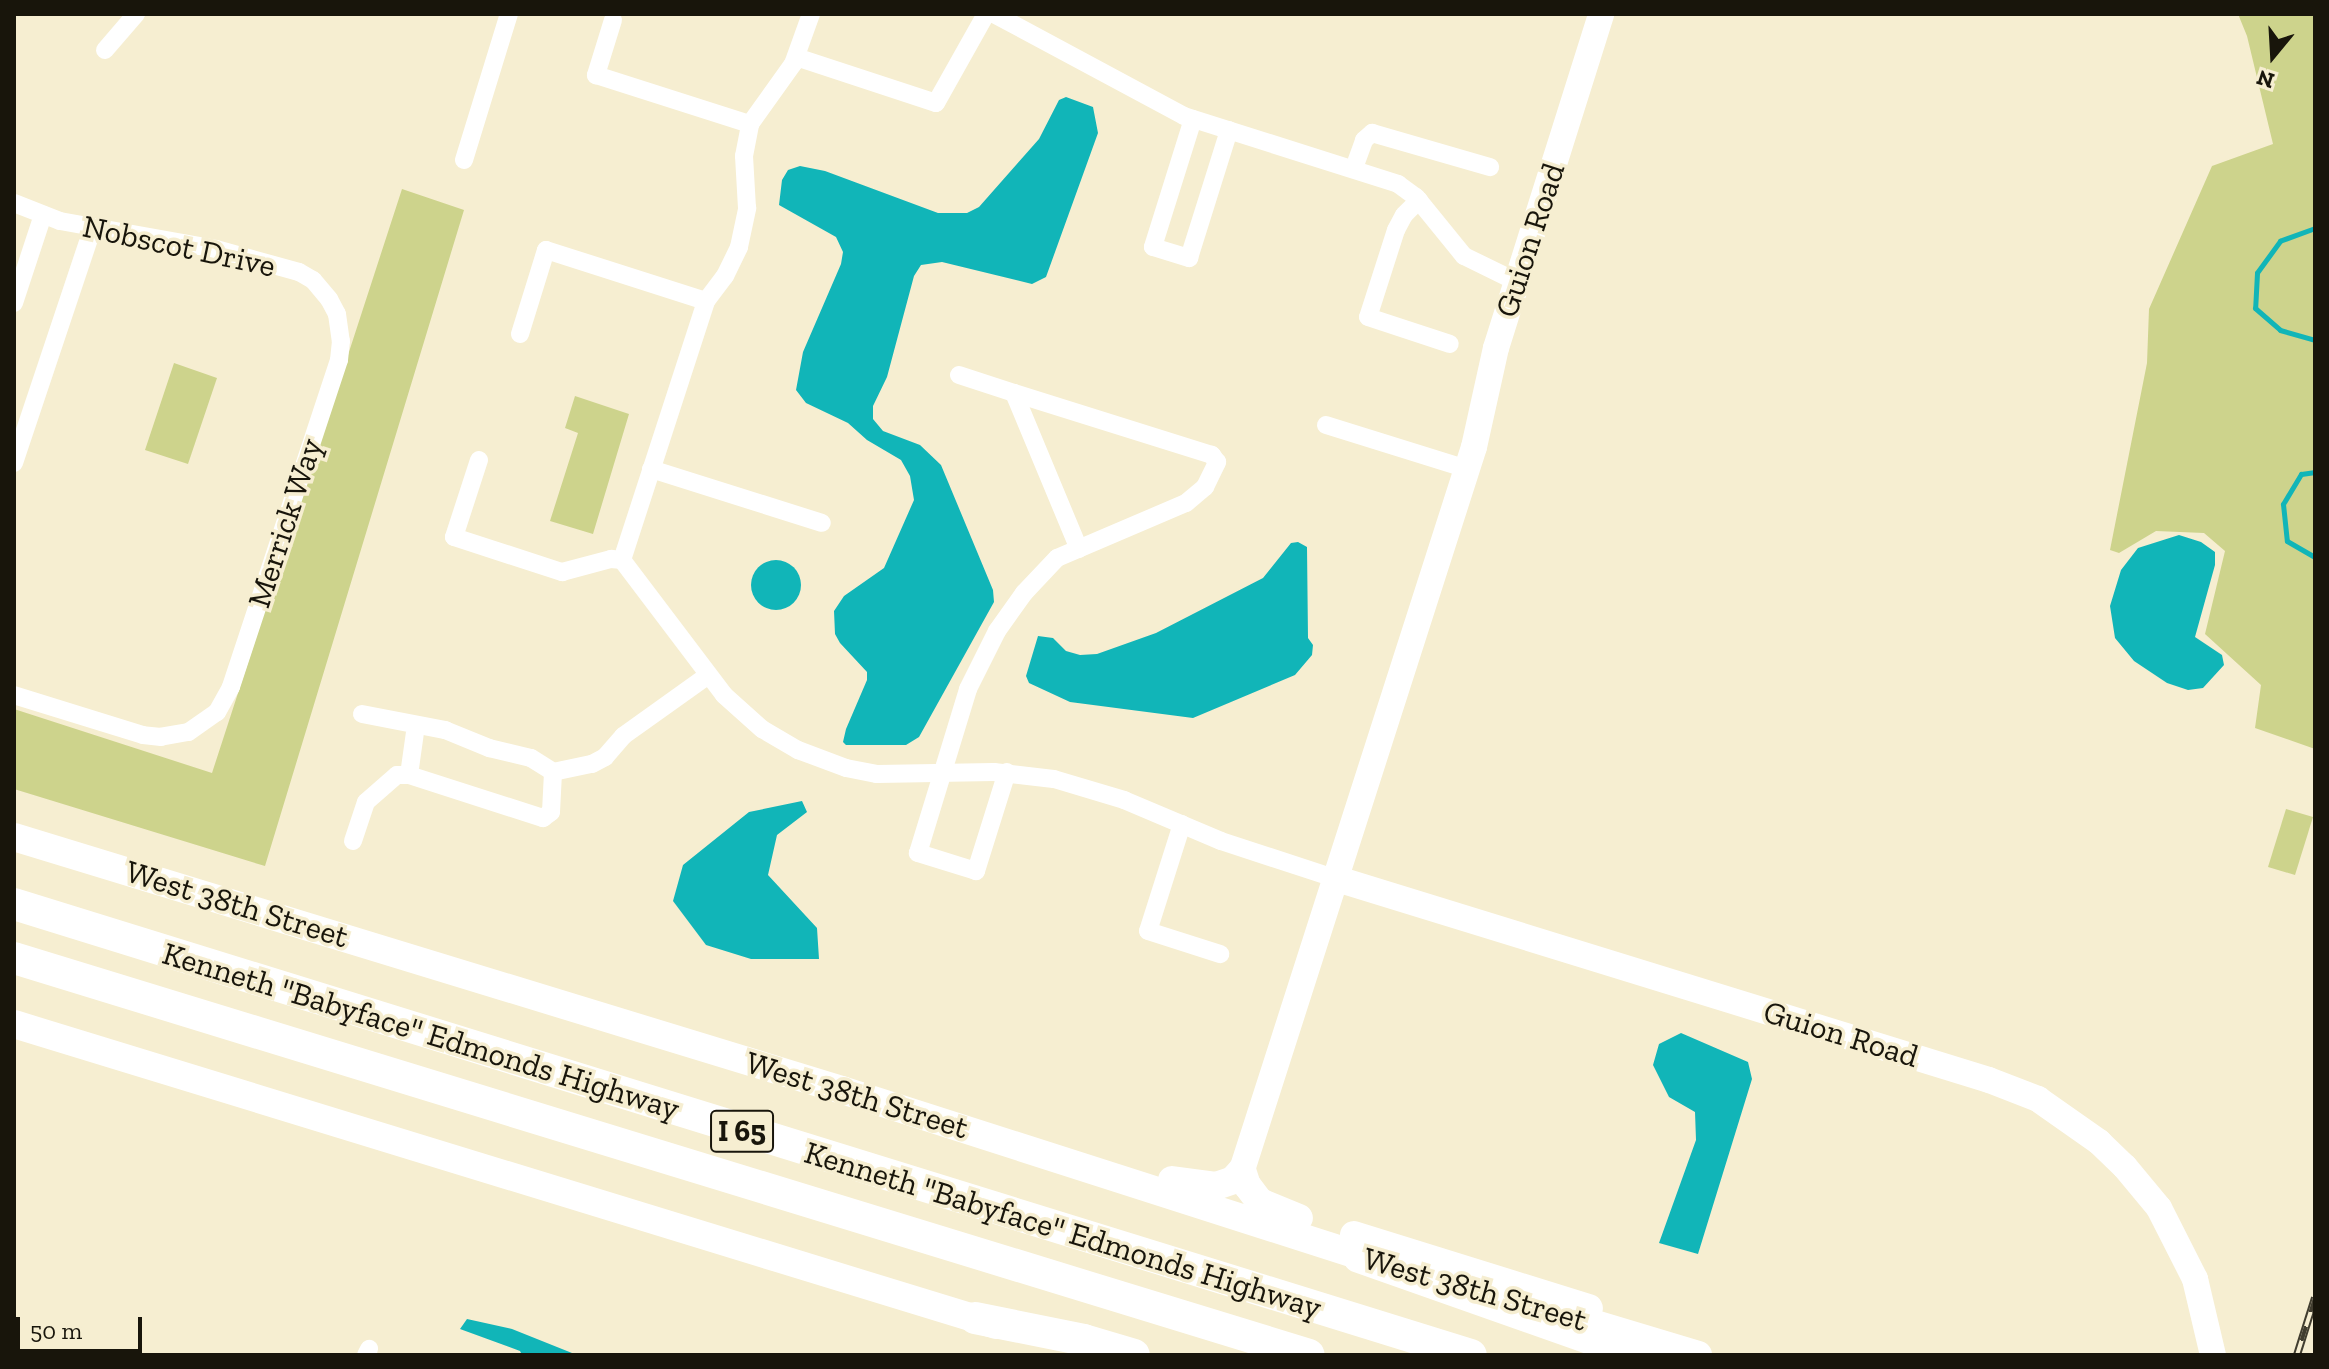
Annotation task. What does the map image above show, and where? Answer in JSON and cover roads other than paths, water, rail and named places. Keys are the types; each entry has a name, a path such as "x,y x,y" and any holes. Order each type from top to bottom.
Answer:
{"highway":[{"name":"Kenneth \"Babyface\" Edmonds Highway","path":"14,904 1471,1355"},
{"name":"Kenneth \"Babyface\" Edmonds Highway","path":"14,958 1309,1355"},
{"path":"1359,1257 1638,1355"},
{"path":"975,1318 1084,1340 1134,1355"}],"main road":[{"name":"West 38th Street","path":"14,837 1073,1163 1359,1257 1695,1354"},
{"path":"14,1024 453,1161 975,1318 1082,1355"},
{"path":"1073,1163 1197,1186 1227,1183 1242,1170 1253,1194 1278,1212 1595,1310 1695,1354"}],"street":[{"path":"105,50 136,14"},
{"path":"464,160 509,14"},
{"path":"622,560 706,301 729,269 744,231 747,201 744,156 750,124 796,57 811,14"},
{"path":"796,57 936,103 986,14"},
{"path":"994,14 1193,119 1398,184 1419,200 1464,256 1517,282"},
{"name":"Guion Road","path":"1242,1170 1467,469 1496,348 1601,14"},
{"path":"613,20 596,75 750,124"},
{"path":"1193,119 1153,247 1189,258 1229,130"},
{"path":"1354,168 1364,140 1372,133 1490,167"},
{"path":"1419,200 1404,215 1396,230 1368,317 1450,344"},
{"name":"Nobscot Drive","path":"14,203 43,215 93,227 216,249 291,269 313,280 333,306"},
{"path":"14,303 43,215"},
{"path":"14,463 93,227"},
{"path":"520,334 546,250 706,301"},
{"name":"Merrick Way","path":"14,695 143,735 168,737 196,728 217,712 231,687 338,363 341,334 333,306"},
{"path":"959,375 1216,459 1215,470 1205,487 1186,503 1049,564 997,631 968,689 918,853 976,871 1007,772"},
{"path":"1014,393 1079,549"},
{"path":"1326,425 1467,469"},
{"path":"479,460 454,537 562,572 611,559 622,560 707,676 762,729 813,757 877,774 1007,772 1085,787 1221,841 1334,878"},
{"path":"651,469 822,523"},
{"path":"552,781 605,757 623,736 707,676"},
{"path":"362,714 445,730 489,748 518,754 552,781"},
{"path":"409,775 416,725"},
{"path":"353,841 366,802 392,777 409,775 543,818 551,812 552,781"},
{"path":"1182,824 1148,931 1220,954"},
{"name":"Guion Road","path":"1334,878 1989,1080 2050,1105 2117,1158 2159,1208 2195,1279 2213,1355"}],"water":[{"path":"1066,97 1093,107 1098,133 1046,277 1032,284 942,262 921,265 914,276 887,377 873,406 873,419 883,431 920,445 941,465 993,590 994,602 919,737 906,745 846,745 843,742 846,729 867,680 867,672 835,634 834,611 844,596 884,568 914,500 910,476 901,460 867,440 848,423 806,403 796,390 803,352 841,264 843,252 836,237 779,205 782,180 788,170 800,166 825,171 938,213 967,213 979,207 1039,139 1059,100"},
{"path":"2179,535 2201,542 2215,552 2215,565 2195,637 2222,655 2224,665 2203,688 2188,690 2167,683 2134,661 2115,638 2110,606 2121,570 2138,548"},
{"path":"1298,542 1307,547 1308,638 1313,645 1312,655 1295,675 1193,718 1070,702 1029,683 1026,676 1038,636 1053,638 1066,651 1080,655 1097,654 1156,633 1263,578 1291,543"},
{"path":"776,560 793,568 801,585 793,602 776,610 759,602 751,585 759,568"},
{"path":"802,801 807,812 777,835 768,875 817,928 819,959 751,959 706,945 673,901 683,865 749,812"},
{"path":"1681,1033 1748,1062 1752,1079 1698,1254 1659,1243 1696,1140 1695,1112 1669,1097 1653,1065 1659,1044"},
{"path":"467,1319 512,1329 577,1355 522,1355 520,1351 460,1329"}],"waterway":[{"path":"2315,228 2280,241 2257,273 2255,308 2280,330 2315,340"},
{"path":"2315,472 2301,474 2283,504 2287,541 2315,557"}],"railway":[{"path":"2297,1355 2315,1298"}]}
